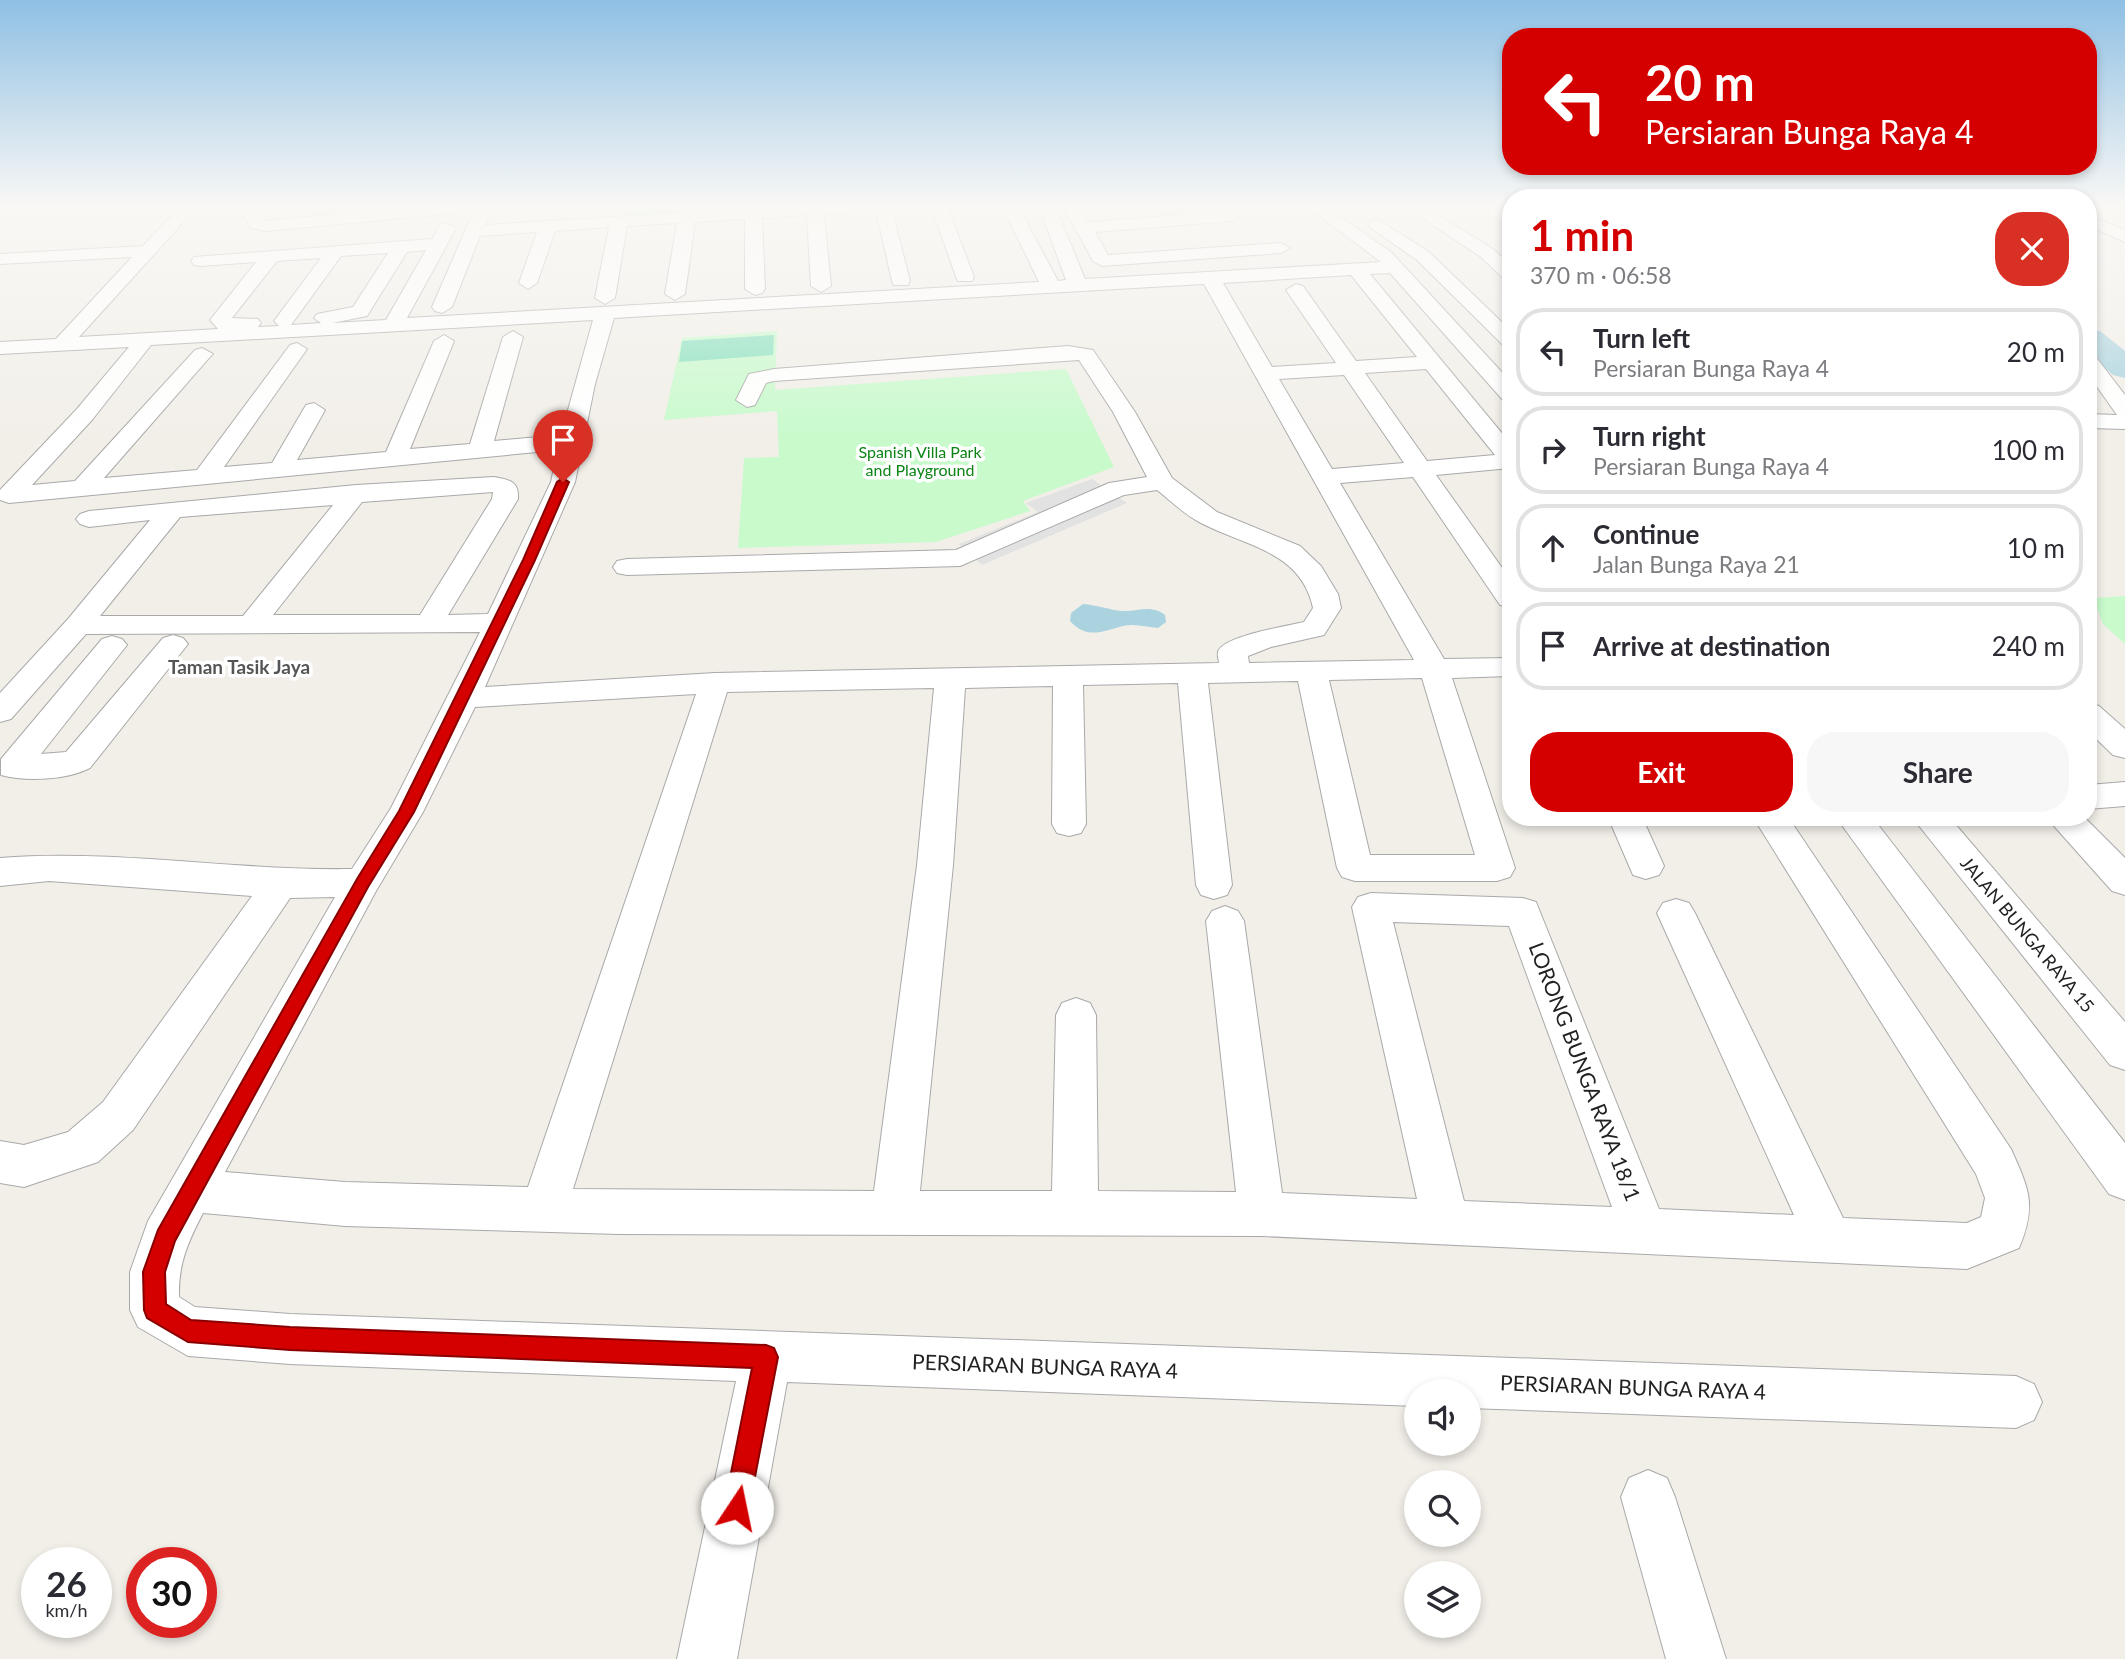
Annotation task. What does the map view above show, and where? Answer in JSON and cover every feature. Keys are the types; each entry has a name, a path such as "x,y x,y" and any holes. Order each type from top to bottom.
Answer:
{"street":[{"path":"61,345 118,283"},
{"path":"249,283 220,320 221,324 346,317 360,312 378,283"},
{"path":"284,321 312,283"},
{"path":"397,317 416,283"},
{"path":"442,307 452,283"},
{"path":"608,283 563,482 464,698 406,812 362,883 191,1191 345,1204 542,1210 1262,1214 1968,1246 2002,1232 2008,1198 1995,1164 1776,826"},
{"path":"675,294 677,283"},
{"path":"755,283 755,289"},
{"path":"0,348 61,345 202,354 513,337 675,294 862,283"},
{"path":"397,317 603,314 1004,283"},
{"path":"1066,283 1078,286 1127,283"},
{"path":"1214,283 1434,668 1497,868 1354,868 1311,670"},
{"path":"1368,283 1502,449"},
{"path":"1411,283 1502,385"},
{"path":"1450,283 1502,333"},
{"path":"1296,290 1502,587"},
{"path":"573,441 394,460 85,485 9,495 84,415 138,349 397,317 442,307 603,314"},
{"path":"479,452 513,337"},
{"path":"394,460 444,341"},
{"path":"205,476 297,349"},
{"path":"747,400 757,379 774,374 1068,352 1086,354 1111,391 1162,482 1208,517 1292,552 1307,566 1324,594 1327,608 1323,620 1314,629 1262,640 1233,653 1236,671"},
{"path":"85,485 202,354"},
{"path":"1266,374 1432,362"},
{"path":"2097,370 2110,385 2125,410"},
{"path":"279,469 314,410"},
{"path":"2097,421 2125,422"},
{"path":"1326,477 1502,460"},
{"path":"627,567 960,558 1118,488 1162,482"},
{"path":"89,519 356,493 494,484 506,488 506,499 430,621"},
{"path":"250,626 356,493"},
{"path":"0,712 69,635 172,510"},
{"path":"69,635 112,645 250,626 430,621 497,623"},
{"path":"69,635 184,635"},
{"path":"112,645 13,766 70,764 78,760 184,635"},
{"path":"464,698 715,683 1502,667"},
{"path":"1192,672 1219,903 1262,1214"},
{"path":"1068,674 1069,824"},
{"path":"894,1214 935,865 950,677"},
{"path":"542,1210 715,683"},
{"path":"2097,721 2125,747"},
{"path":"2097,796 2125,794"},
{"path":"1629,826 1646,866"},
{"path":"1860,826 2125,1179"},
{"name":"JALAN BUNGA RAYA 15","path":"1937,826 2125,1052"},
{"path":"2072,826 2125,881"},
{"path":"0,872 49,868 280,884 362,883"},
{"path":"0,1163 24,1166 82,1148 118,1116 280,884"},
{"name":"LORONG BUNGA RAYA 18/1","path":"1446,1223 1371,907 1523,912 1644,1232"},
{"path":"1676,913 1829,1240"},
{"path":"1075,1215 1076,1015"},
{"name":"PERSIARAN BUNGA RAYA 4","path":"191,1191 165,1237 154,1272 155,1310 188,1331 290,1339 2016,1402"},
{"path":"707,1659 766,1357"},
{"path":"1647,1497 1696,1659"}],"green space":[{"name":"Spanish Villa Park and Playground","path":"777,331 775,390 1066,369 1114,467 1023,501 1030,511 936,542 738,548 744,458 779,457 777,411 664,420 682,338"},
{"path":"774,335 773,355 679,362 682,341"},
{"path":"2125,596 2125,644 2103,624 2097,608 2097,598"}],"shaded area":[{"path":"1092,479 1127,503 982,565 959,544 1038,512 1026,503"}],"water":[{"path":"1083,604 1122,611 1154,610 1165,615 1166,622 1158,628 1132,625 1089,632 1076,627 1070,621 1071,613"}],"waterway":[{"path":"2097,345 2125,368"}],"district":[{"name":"Taman Tasik Jaya","path":"239,667"}],"route":[{"path":"563,482 464,698 406,812 362,883 165,1237 154,1272 155,1310 188,1331 290,1339 766,1357 737,1508"}]}
